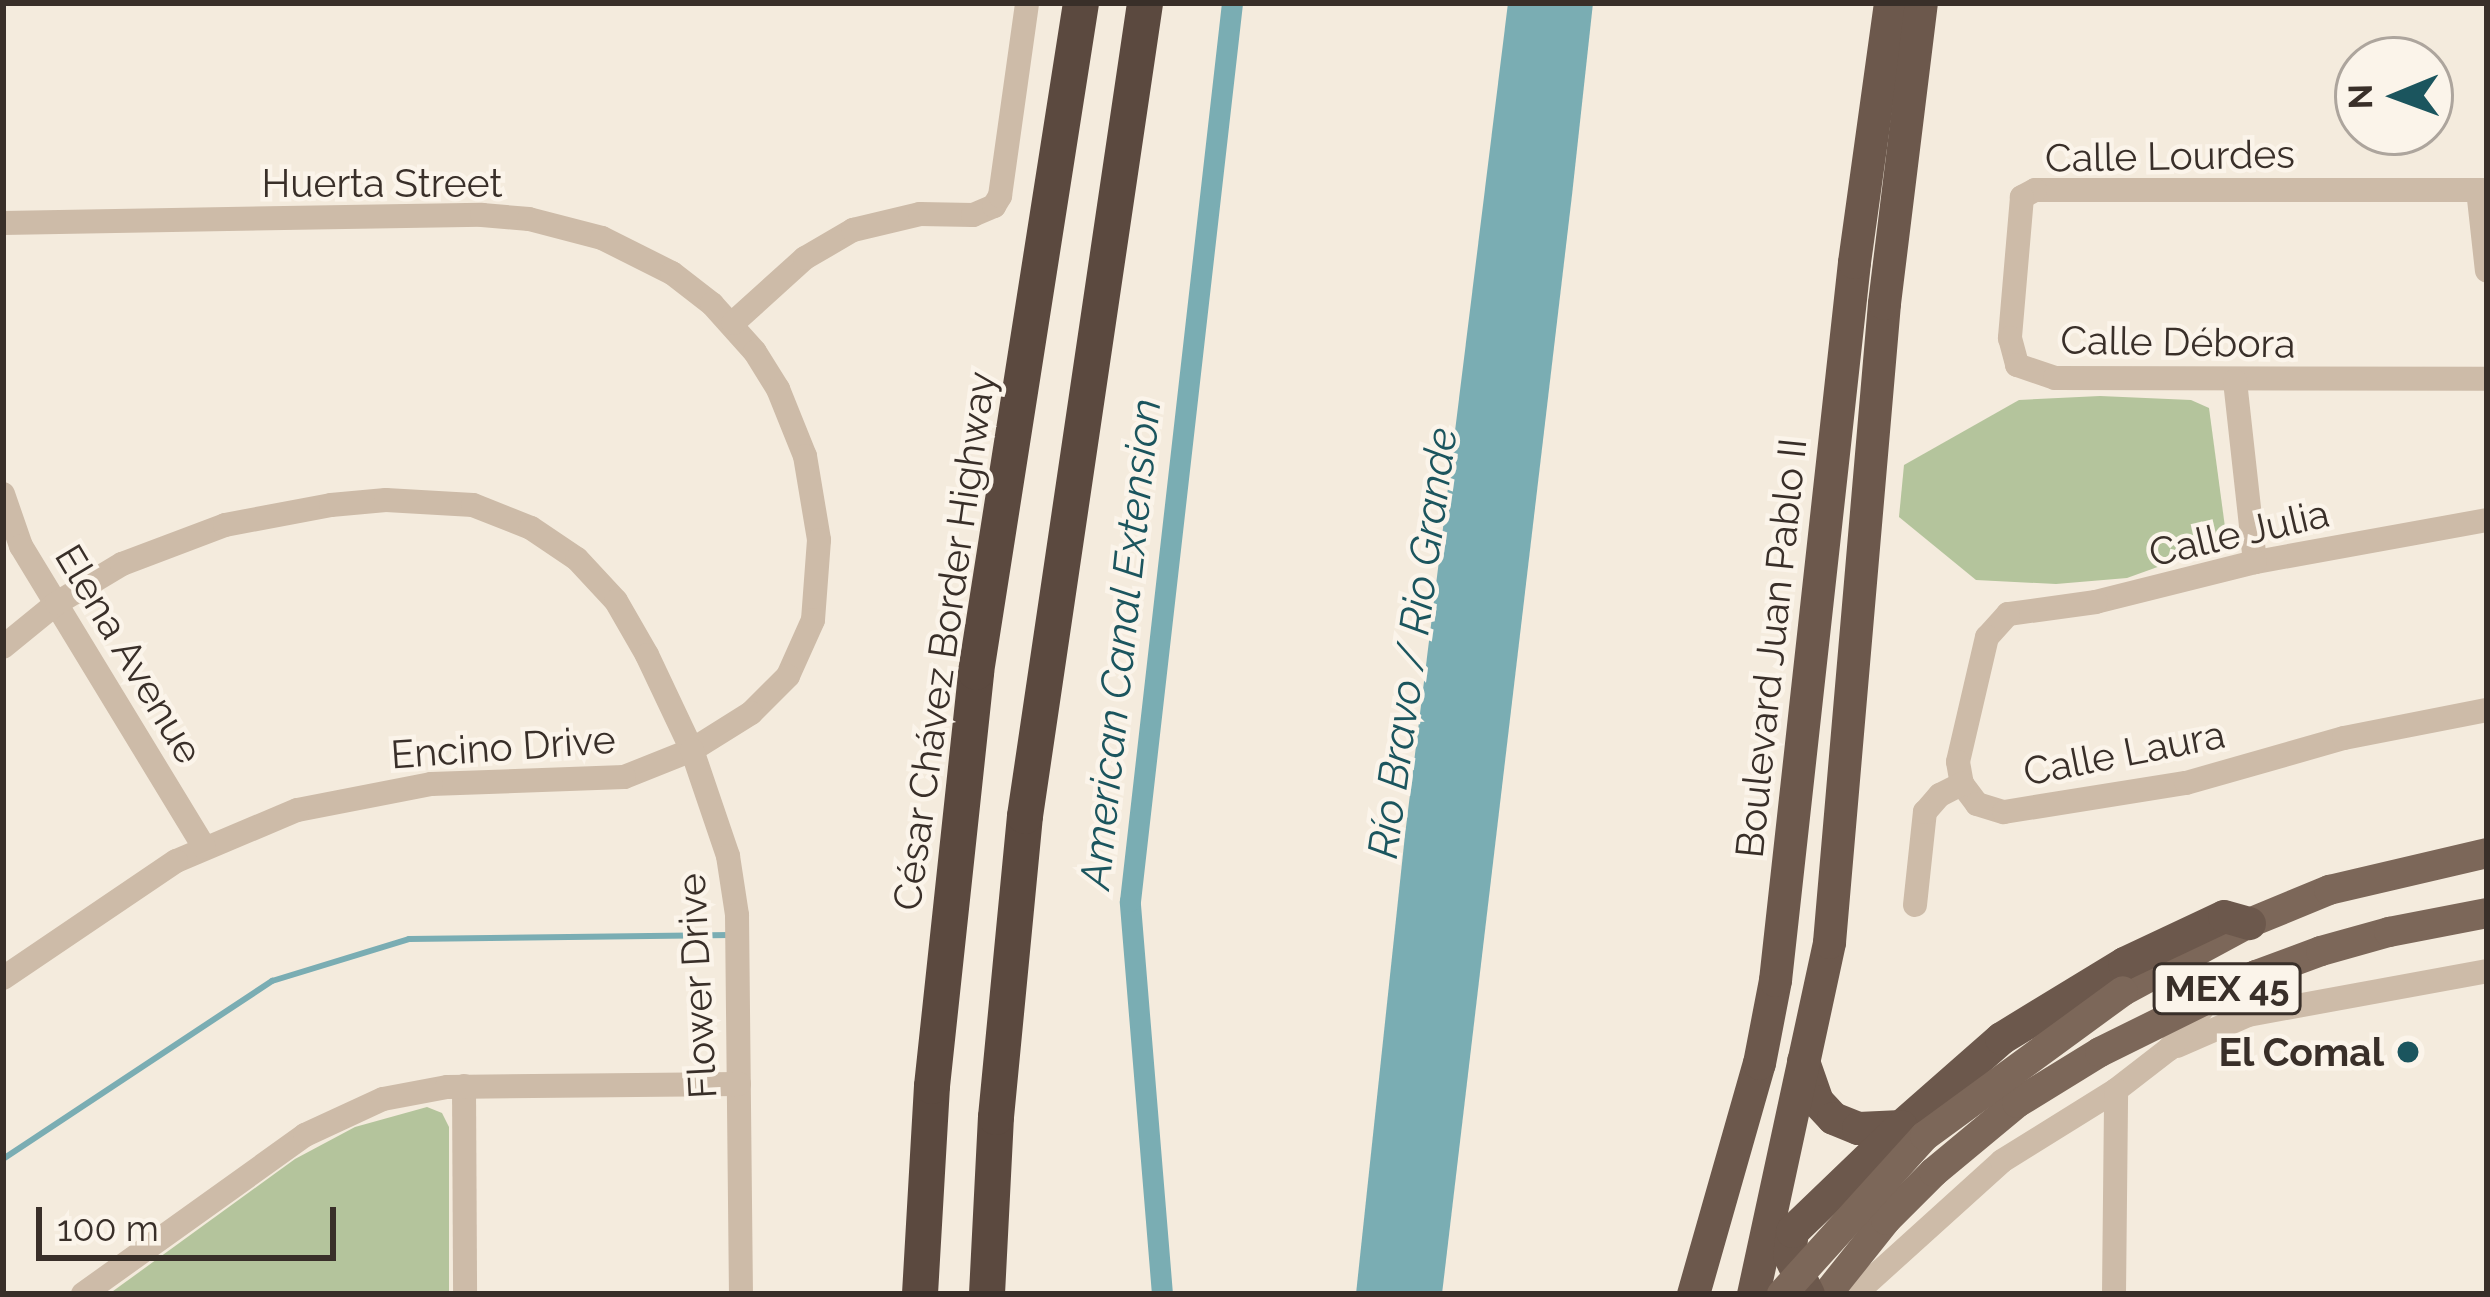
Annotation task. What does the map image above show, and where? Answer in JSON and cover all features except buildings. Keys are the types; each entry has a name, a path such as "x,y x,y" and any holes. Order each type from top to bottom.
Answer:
{"highway":[{"name":"César Chávez Border Highway","path":"920,1294 934,1064 976,672 1082,3"},
{"path":"987,1294 996,1117 1025,817 1145,3"},
{"name":"Boulevard Juan Pablo II","path":"1693,1294 1759,1064 1775,980 1854,262 1890,3"},
{"name":"Boulevard Juan Pablo II","path":"1753,1294 1834,893 1878,366 1921,3"},
{"path":"1808,1294 1789,1255 1792,1231 1900,1126 2001,1038 2124,963 2224,916 2248,923"},
{"path":"1803,1061 1816,1101 1833,1118 1858,1128 1900,1126"}],"main road":[{"name":"MEX 45","path":"1782,1294 1925,1136 2122,991 2248,923 2329,890 2487,853"},
{"name":"MEX 45","path":"1827,1294 1886,1220 2017,1103 2100,1052 2214,994 2344,945 2487,913"}],"street":[{"path":"692,750 751,713 788,676 813,620 818,586 815,497 806,456 778,389 733,323 805,259 853,230 903,217 973,214 994,206 1000,196 1027,3"},
{"name":"Calle Lourdes","path":"2020,220 2022,197 2035,190 2483,190"},
{"path":"2483,190 2487,271"},
{"name":"Huerta Street","path":"3,223 529,219 635,251 672,273 733,323"},
{"name":"Calle Débora","path":"2020,220 2010,338 2018,365 2026,371 2055,378 2487,379"},
{"path":"2236,381 2255,562"},
{"name":"Flower Drive","path":"3,647 57,603 122,564 225,526 368,502 473,505 531,527 598,579 647,655 692,750 732,876 741,1294"},
{"name":"Elena Avenue","path":"4,506 204,847"},
{"name":"Calle Julia","path":"2008,614 2096,602 2255,562 2487,520"},
{"name":"Calle Laura","path":"2008,614 1987,637 1958,762 1963,784 1985,808 2055,806 2186,783 2344,738 2487,710"},
{"name":"Encino Drive","path":"3,978 132,888 245,828 350,796 431,784 593,782 637,773 692,750"},
{"path":"1915,905 1925,812 1940,795 1963,784"},
{"path":"2169,1049 2264,1010 2487,971"},
{"path":"1855,1294 2002,1161 2116,1090 2169,1049 2214,994"},
{"path":"83,1294 305,1135 383,1099 464,1086 739,1084"},
{"path":"464,1086 465,1294"},
{"path":"2114,1294 2116,1090"}],"green space":[{"path":"2100,396 2191,400 2209,408 2227,542 2127,578 2056,584 1976,580 1899,517 1904,465 2019,400"},
{"path":"427,1107 442,1113 449,1127 449,1294 109,1294 295,1159 355,1127"}],"water":[{"path":"1508,3 1593,3 1572,195 1442,1294 1356,1294 1405,835"}],"waterway":[{"name":"American Canal Extension","path":"1162,1294 1130,901 1232,3"},
{"path":"3,1159 272,981 409,939 731,935"}],"place":[{"name":"El Comal","path":"2408,1052"}],"water label":[{"name":"Río Bravo / Rio Grande","path":"1413,643"}]}
